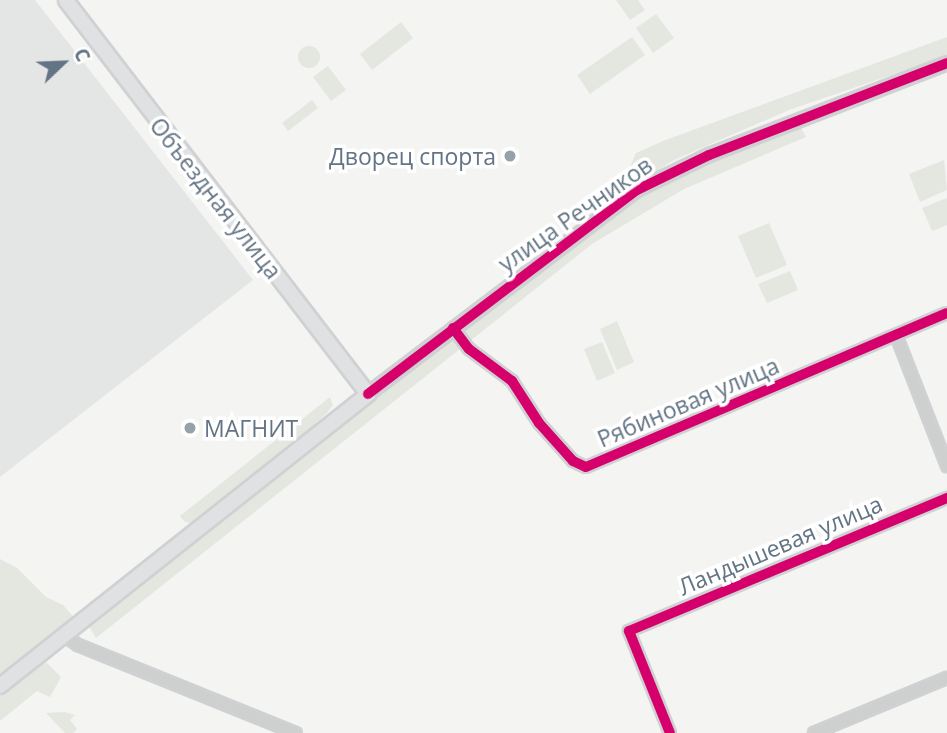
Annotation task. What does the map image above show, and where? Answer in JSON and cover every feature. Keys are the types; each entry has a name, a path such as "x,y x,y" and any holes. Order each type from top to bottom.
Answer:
{"main road":[{"name":"Объездная улица","path":"66,0 368,394"},
{"path":"0,686 368,394"}],"street":[{"name":"улица Речников","path":"368,394 611,208 656,180 947,63"},
{"name":"Рябиновая улица","path":"453,328 469,349 512,381 540,422 573,461 586,467 947,313"},
{"path":"895,335 947,466"},
{"name":"Ландышевая улица","path":"670,733 629,631 947,498"},
{"path":"64,635 78,645 296,733"},
{"path":"814,733 947,678"}],"shaded area":[{"path":"0,0 35,0 253,280 0,477"},
{"path":"616,0 638,0 645,10 630,20"},
{"path":"656,14 674,38 653,53 636,28"},
{"path":"401,22 413,38 372,70 360,54"},
{"path":"632,37 645,55 590,94 577,75"},
{"path":"947,37 947,56 789,110 674,160 628,189 622,185 636,153"},
{"path":"309,46 317,49 320,57 317,65 309,68 301,65 298,57 301,49"},
{"path":"328,66 346,90 331,101 313,77"},
{"path":"312,100 318,108 288,131 282,123"},
{"path":"799,124 806,137 684,189 592,244 96,638 89,626 506,292 632,201 710,159"},
{"path":"944,160 947,190 920,202 909,174"},
{"path":"947,198 947,225 932,231 922,208"},
{"path":"769,223 787,265 756,278 738,236"},
{"path":"790,271 798,290 767,303 758,284"},
{"path":"617,321 634,362 617,370 600,329"},
{"path":"602,342 615,373 597,381 584,349"},
{"path":"330,397 333,405 327,413 194,524 185,522 180,516"},
{"path":"0,559 17,568 46,597 63,605 76,620 0,680"},
{"path":"46,662 61,677 50,697 37,691 0,721 0,695"},
{"path":"65,712 75,715 70,720 77,729 73,733 65,733 46,713"}],"cycle path":[{"path":"368,394 637,190 709,155 947,63"},
{"path":"453,328 469,349 512,381 539,423 573,461 586,467 947,313"},
{"path":"670,733 629,631 947,498"}],"place":[{"name":"Дворец спорта","path":"510,156"},
{"name":"МАГНИТ","path":"190,428"}]}
